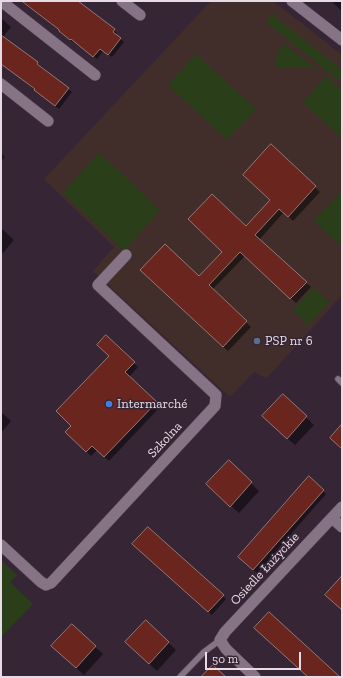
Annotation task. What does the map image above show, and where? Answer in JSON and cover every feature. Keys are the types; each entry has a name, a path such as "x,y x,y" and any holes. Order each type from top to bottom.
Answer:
{"street":[{"path":"1,1 95,75"},
{"path":"122,1 140,16"},
{"path":"292,1 342,40"},
{"path":"1,84 48,121"},
{"name":"Szkolna","path":"1,545 41,582 46,585 51,582 215,406 216,395 98,285 126,255"},
{"name":"Osiedle Łużyckie","path":"220,640 225,632 342,507"},
{"path":"332,518 342,527"},
{"path":"220,640 226,649 255,677"}],"lane":[{"name":"Osiedle Łużyckie","path":"180,677 204,652 220,640"}],"shaded area":[{"path":"211,1 273,1 342,55 342,295 267,378 254,372 232,395 229,396 93,271 114,247 44,179"}],"green space":[{"path":"272,14 342,70 342,83 266,22"},
{"path":"284,44 317,68 317,70 315,71 313,68 275,67 277,54"},
{"path":"196,54 256,109 227,140 168,85"},
{"path":"326,76 342,90 342,138 303,102"},
{"path":"99,152 160,210 124,251 63,193"},
{"path":"342,191 342,247 314,221"},
{"path":"314,287 329,302 308,325 293,310"},
{"path":"1,560 17,575 10,582 33,604 1,637"}],"building":[{"path":"22,1 78,1 115,29 113,32 121,38 108,55 100,49 93,57"},
{"path":"1,35 38,62 37,64 69,88 55,106 1,64"},
{"path":"271,144 316,186 288,217 279,209 255,235 307,282 290,299 240,252 209,285 247,321 223,347 140,270 165,244 199,276 222,252 188,219 212,194 246,226 270,200 243,175"},
{"path":"106,335 135,362 125,372 157,402 104,457 92,446 86,452 65,432 71,426 56,411 109,356 97,345"},
{"path":"283,394 307,416 287,439 262,416"},
{"path":"342,424 342,449 330,438"},
{"path":"229,460 252,482 230,507 206,484"},
{"path":"309,476 324,490 253,570 238,557"},
{"path":"148,527 224,595 208,612 132,544"},
{"path":"342,576 342,610 325,595"},
{"path":"269,612 340,677 308,677 254,628"},
{"path":"146,620 169,642 149,664 125,642"},
{"path":"72,624 96,646 76,668 51,646"},
{"path":"213,665 226,677 201,677"}],"place":[{"name":"PSP nr 6","path":"257,341"},
{"name":"Intermarché","path":"109,404"}]}
